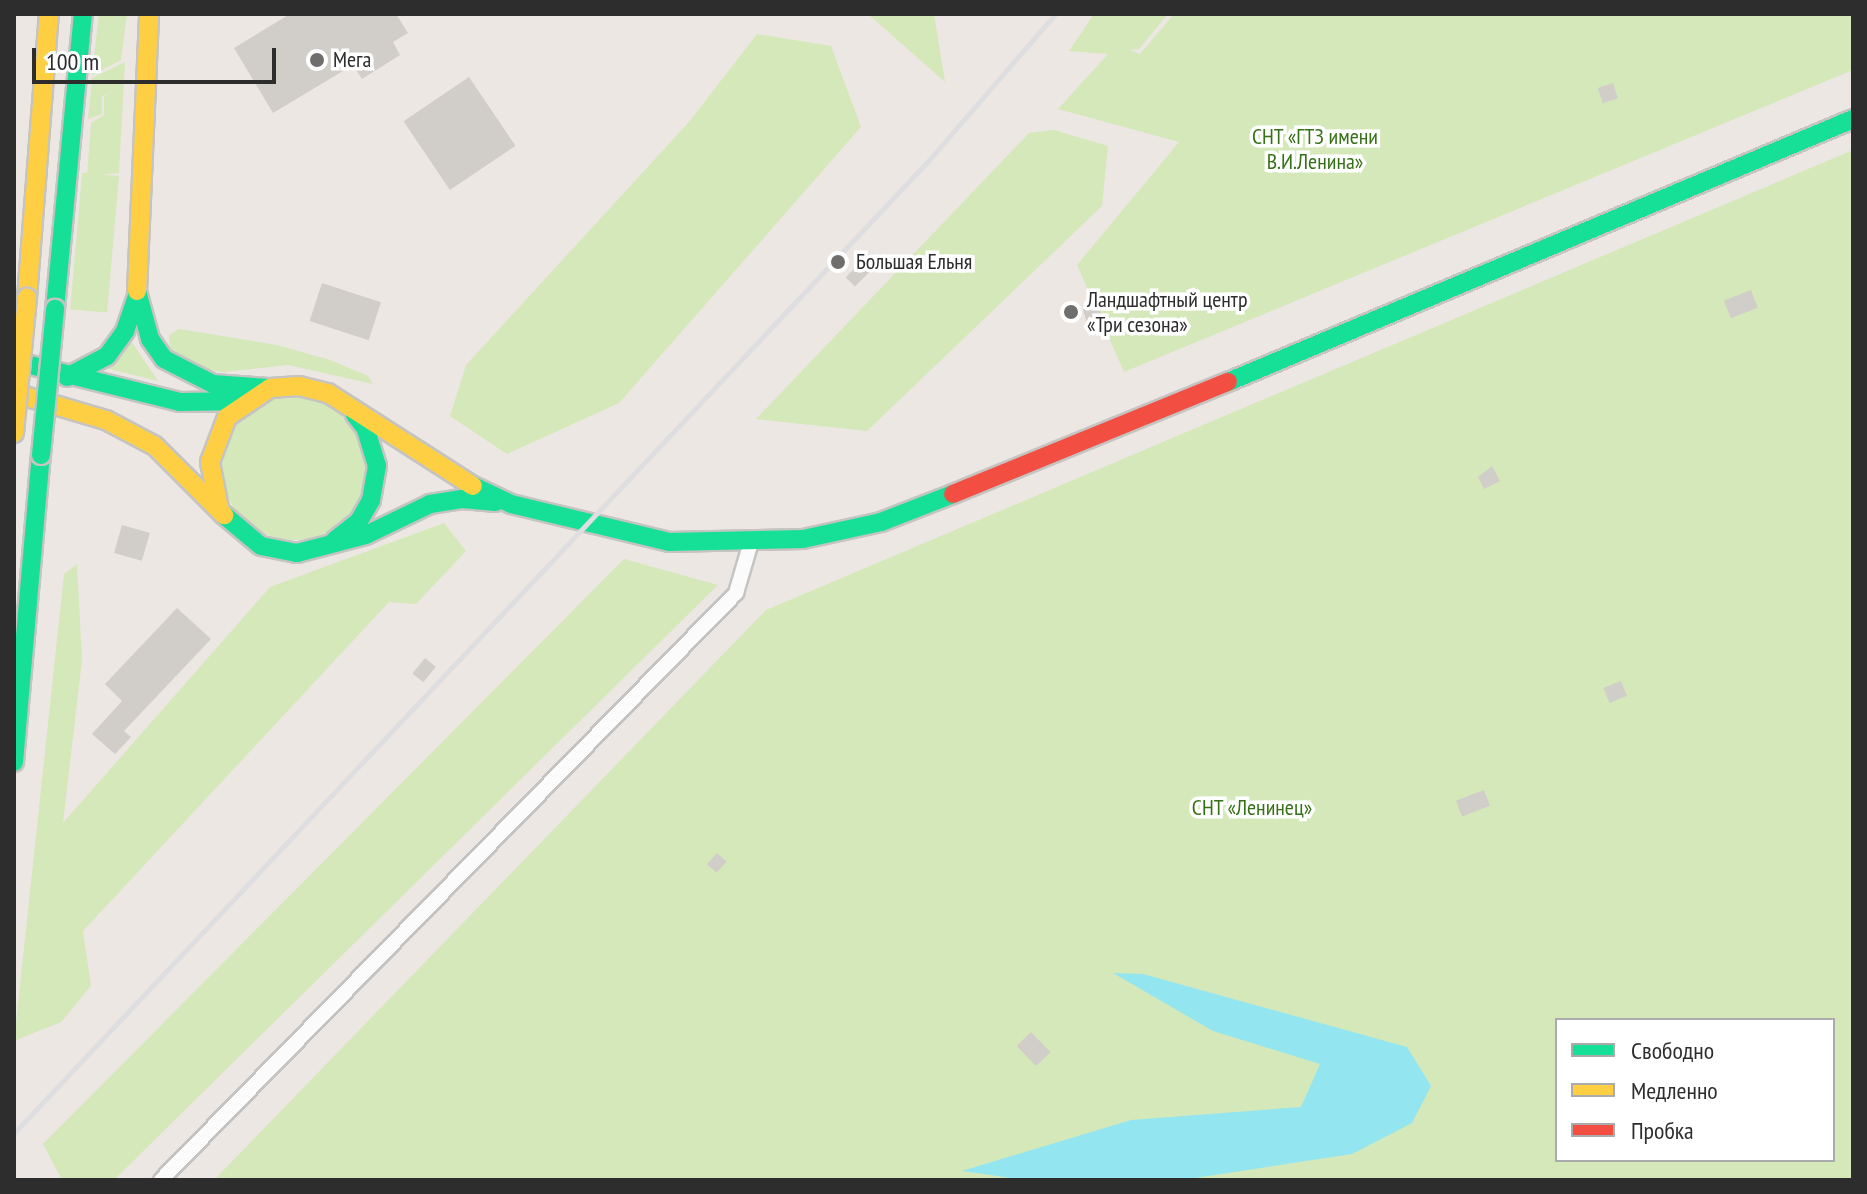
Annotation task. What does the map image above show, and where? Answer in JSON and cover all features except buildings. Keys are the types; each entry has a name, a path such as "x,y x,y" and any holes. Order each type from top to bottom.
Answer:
{"main road":[{"path":"14,433 49,14"},
{"path":"14,762 83,14"},
{"path":"67,377 107,356 125,331 137,297 149,14"},
{"path":"14,393 106,420 155,446 219,508 238,532 261,546 297,553 366,535 430,504 462,499 511,504 669,542 803,539 881,522 968,489 1853,119"},
{"path":"137,297 150,339 164,359 187,375 213,384 270,388 299,386 328,393 461,480 511,504"},
{"path":"14,361 67,377 180,402 244,401 270,388"},
{"path":"219,508 210,479 215,439 244,401"},
{"path":"329,544 359,521 371,500 377,466 366,429 348,406"}],"street":[{"path":"161,1180 736,593 751,542"}],"green space":[{"path":"99,14 127,14 121,60 92,75"},
{"path":"868,14 934,14 945,82"},
{"name":"СНТ «ГТЗ имени В.И.Ленина»","path":"1094,14 1168,14 1139,49 1129,50 1140,54 1174,14 1853,14 1853,70 1124,372 1077,265 1179,142 1058,109 1108,54 1069,51"},
{"path":"757,34 831,46 861,127 619,403 507,454 450,416 466,365 689,122"},
{"path":"125,62 119,173 87,176 91,123 104,115 104,96 116,90 102,96 102,114 88,119 92,78"},
{"path":"1054,130 1108,146 1102,206 867,431 756,419 1029,133"},
{"name":"СНТ «Ленинец»","path":"1853,150 1853,1180 214,1180 766,610"},
{"path":"82,173 119,176 107,312 70,309"},
{"path":"179,329 277,345 330,360 368,376 373,384 288,365 223,372 195,368 176,357 170,347 169,335"},
{"path":"127,335 158,381 101,367"},
{"path":"294,396 322,401 345,417 361,440 366,468 361,496 345,519 322,535 294,540 266,535 243,519 227,496 222,468 227,440 243,417 266,401"},
{"path":"444,523 466,551 416,604 389,602 83,931 91,986 61,1022 14,1041 64,574 77,564 82,660 63,823 270,587"},
{"path":"624,559 718,585 114,1180 62,1180 43,1144"}],"water":[{"path":"1113,973 1143,974 1407,1047 1431,1086 1412,1123 1352,1154 1182,1180 1026,1180 962,1171 1131,1120 1301,1107 1320,1064 1213,1031"}],"railway":[{"path":"14,1133 929,160 1055,14"}],"traffic: fast":[{"path":"55,309 83,14"},
{"path":"1228,382 1853,119"},
{"path":"137,291 150,339 164,359 213,384 268,388"},
{"path":"67,377 107,356 125,331 137,297"},
{"path":"41,455 55,309"},
{"path":"14,361 180,402 244,401"},
{"path":"335,540 359,521 371,500 377,466 366,429 355,415"},
{"path":"14,762 41,455"},
{"path":"473,486 511,504 669,542 803,539 881,522 953,494"},
{"path":"224,515 261,546 297,553 366,535 430,504 462,499 496,502"}],"traffic: slow":[{"path":"27,298 49,14"},
{"path":"137,291 149,14"},
{"path":"14,433 27,298"},
{"path":"219,508 210,462 227,417 270,388 299,386 328,393 473,486"},
{"path":"14,393 106,420 155,446 224,515"}],"traffic: jam":[{"path":"953,494 1228,382"}],"place":[{"name":"Мега","path":"317,60"},
{"name":"Большая Ельня","path":"838,262"},
{"name":"Ландшафтный центр «Три сезона»","path":"1071,312"}]}
